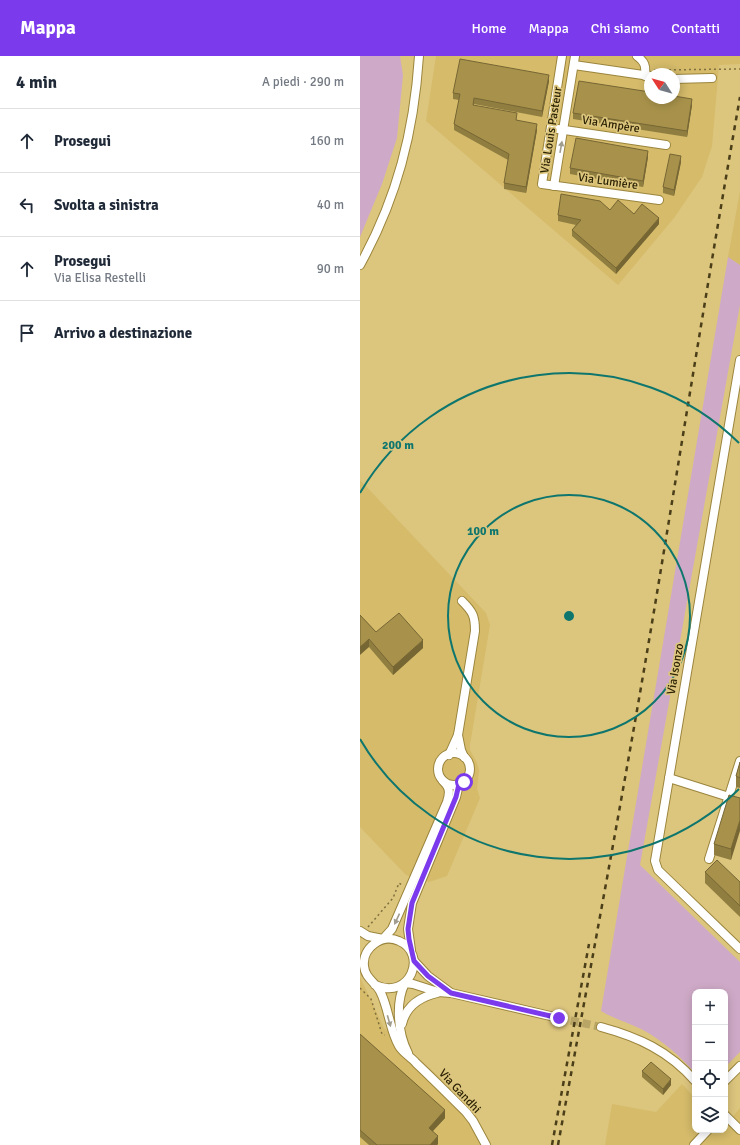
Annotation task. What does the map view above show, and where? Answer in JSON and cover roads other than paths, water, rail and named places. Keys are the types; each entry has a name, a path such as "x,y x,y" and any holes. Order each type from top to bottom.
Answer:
{"street":[{"path":"360,265 382,222 399,174 411,126 420,56"},
{"path":"637,56 645,64 646,68"},
{"path":"562,58 644,75"},
{"name":"Via Louis Pasteur","path":"562,58 542,184 554,186 574,61"},
{"path":"680,79 712,78"},
{"name":"Via Ampère","path":"551,128 666,145"},
{"name":"Via Lumière","path":"554,186 659,200"},
{"name":"Via Isonzo","path":"740,360 655,861 658,870 740,949"},
{"path":"462,601 469,608 475,618 475,631 458,735 449,754 444,757 439,766 439,772 443,781 449,787 447,802 389,934 369,949 365,956 364,965 370,980 383,988 390,989 405,983 413,984 438,992 451,993 559,1018"},
{"path":"443,781 451,785 459,784 464,782 469,774 469,765 461,750 458,735"},
{"path":"449,754 464,757"},
{"path":"709,859 740,761"},
{"path":"669,778 729,797"},
{"path":"411,1057 404,1044 401,1028 400,997 405,983 410,977 413,969 413,957 408,929 412,903 456,797 459,784"},
{"path":"361,932 374,938 400,941 406,946 428,976 451,993"},
{"path":"360,949 365,956"},
{"name":"Via Gandhi","path":"376,985 383,1000 396,1040 403,1051 411,1057 466,1112 486,1145"},
{"path":"401,1028 403,1019 410,1007 421,998 438,992"},
{"path":"601,1027 626,1034 653,1046 683,1068 692,1078"},
{"path":"728,1078 740,1066"},
{"path":"728,1118 740,1130"},
{"path":"694,1145 705,1133"}],"tunnel":[{"path":"559,1018 601,1027"}],"railway":[{"path":"558,1145 634,727 740,97"},
{"path":"552,1145 589,944"}]}
